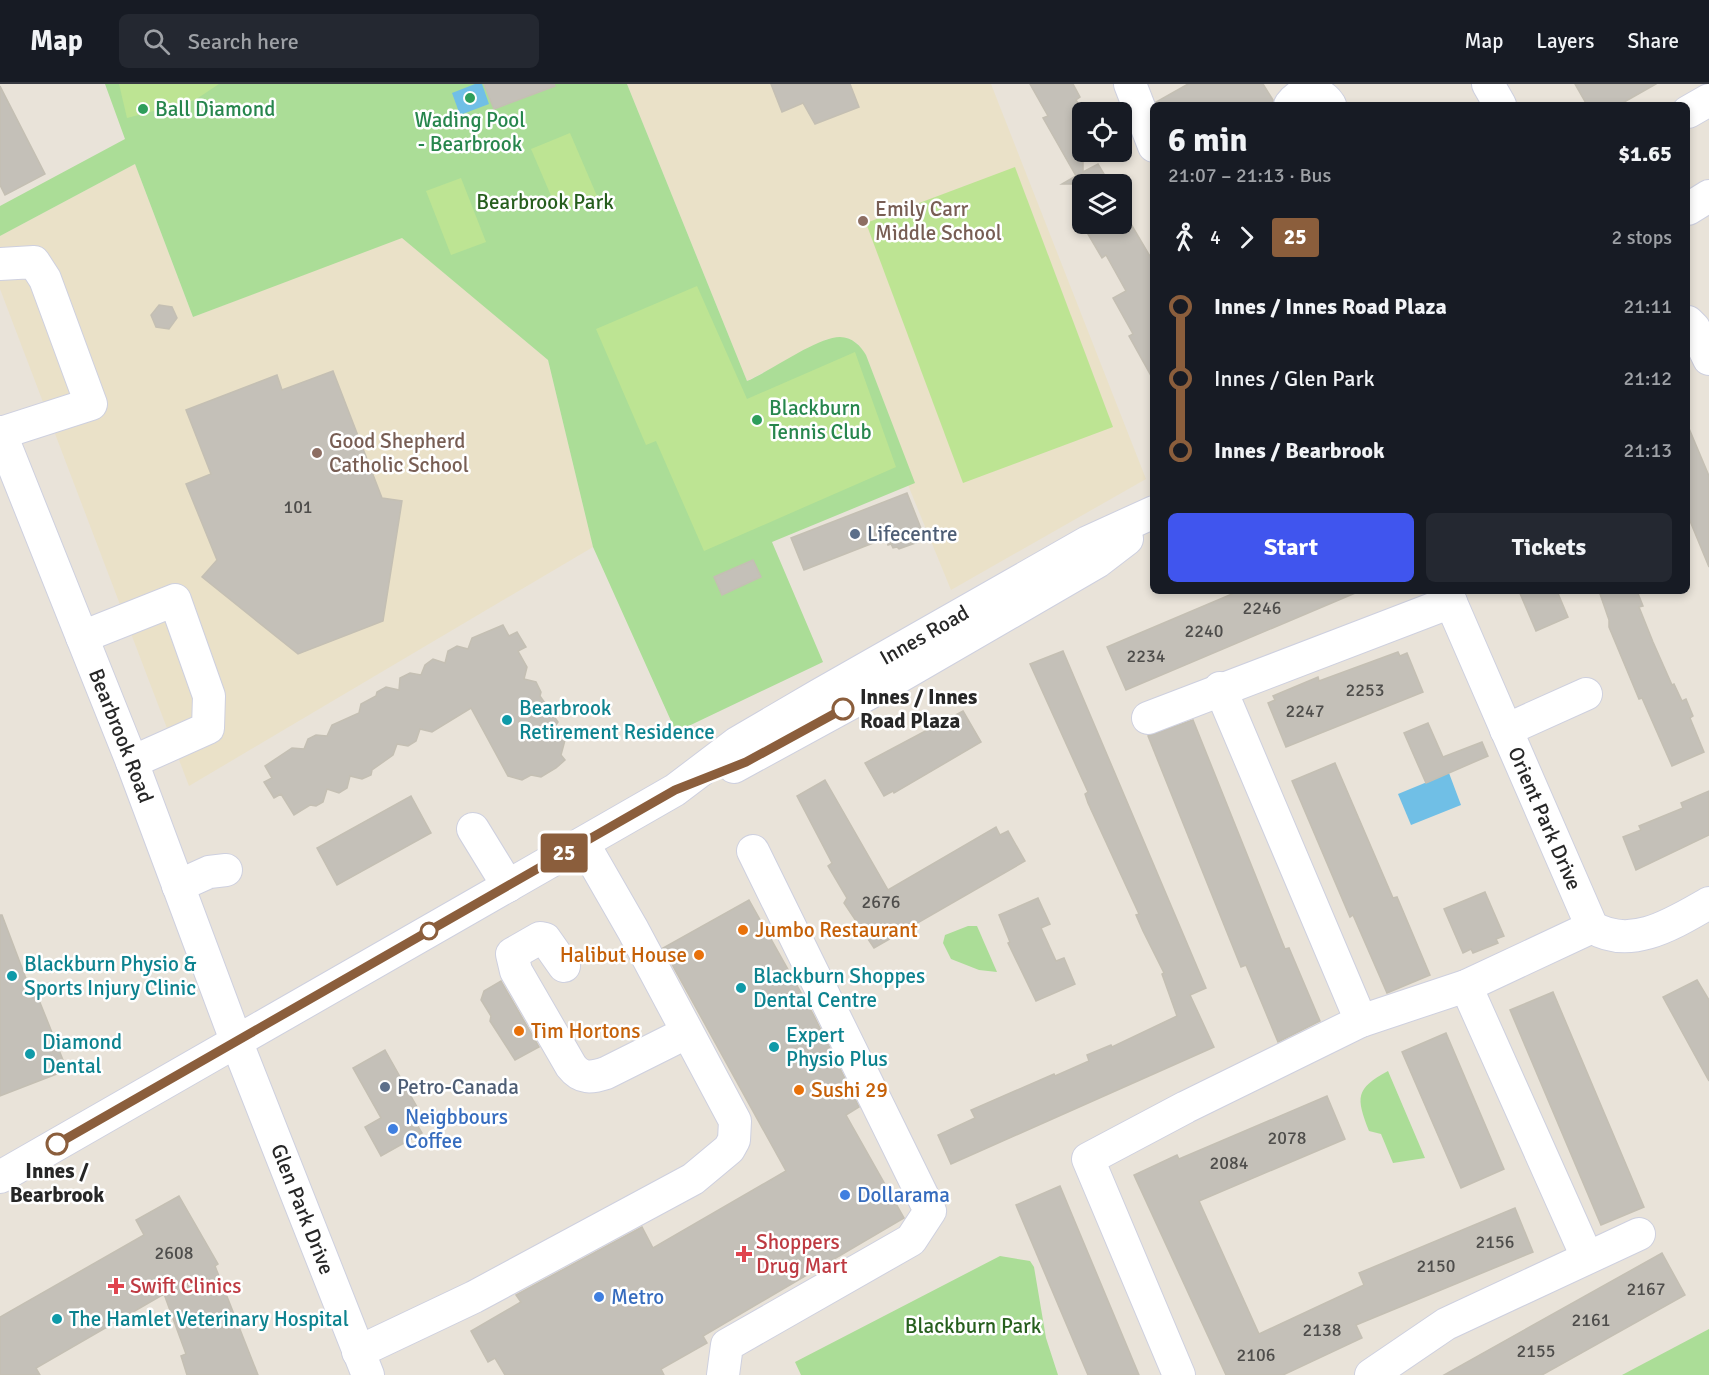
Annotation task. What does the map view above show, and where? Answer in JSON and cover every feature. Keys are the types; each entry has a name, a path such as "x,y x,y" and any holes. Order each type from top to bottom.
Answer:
{"street":[{"path":"1130,84 1150,136"},
{"path":"1488,84 1498,102"},
{"path":"1293,102 1300,95 1314,93 1326,102"},
{"path":"1690,111 1709,100"},
{"path":"1690,208 1709,196"},
{"path":"0,264 34,262 45,279 91,404 0,433"},
{"path":"1690,324 1709,359"},
{"name":"Bearbrook Road","path":"0,433 132,762 237,1043"},
{"name":"Innes Road","path":"0,1177 675,790 737,743 819,695 1088,542 1150,514"},
{"name":"Innes Road","path":"675,790 746,762 897,678 1097,562 1150,521"},
{"path":"1148,718 1448,596"},
{"name":"Orient Park Drive","path":"1448,596 1592,927"},
{"path":"82,637 175,600 209,696 208,728 132,762"},
{"path":"1220,688 1361,1021"},
{"path":"1506,730 1586,694"},
{"path":"473,829 508,886"},
{"path":"363,1363 474,1297 693,1179 729,1149 734,1140 735,1121 633,930 583,843"},
{"path":"723,1375 727,1345 911,1240 930,1211 753,851"},
{"path":"178,886 209,872 226,870"},
{"path":"1179,1375 1088,1159 1361,1021 1466,986 1592,927 1615,938 1643,935 1707,908"},
{"path":"564,966 545,939 540,938 512,954 512,963 522,981 571,1066 580,1075 592,1078 606,1073 686,1033"},
{"path":"1466,986 1587,1257"},
{"name":"Glen Park Drive","path":"237,1043 363,1363"},
{"path":"1371,1375 1446,1324 1638,1234"}],"shaded area":[{"name":"Emily Carr Middle School","path":"627,84 991,84 1146,479 951,590 908,485 914,482 866,355 858,344 848,338 827,339 747,381"},
{"name":"Good Shepherd Catholic School","path":"135,164 193,317 401,237 464,289 548,360 593,547 189,786 0,289 0,236"}],"green space":[{"name":"Bearbrook Park","path":"105,84 627,84 747,381 819,342 840,337 852,340 866,355 915,483 772,542 823,662 676,732 593,547 548,360 402,238 193,317 135,164 0,236 0,206 125,139"},
{"name":"Ball Diamond","path":"119,84 219,84 195,100 127,118"},
{"path":"570,133 597,196 558,212 531,149"},
{"path":"1015,167 1113,427 963,483 866,223"},
{"path":"461,178 486,242 451,255 426,191"},
{"name":"Blackburn Tennis Club","path":"697,286 747,399 855,352 896,467 704,551 656,441 646,445 596,329"},
{"path":"968,926 977,926 997,972 979,970 951,959 943,943 945,935"},
{"path":"1388,1071 1425,1158 1393,1163 1381,1134 1369,1131 1362,1110 1361,1095 1369,1083"},
{"name":"Blackburn Park","path":"1000,1256 1030,1261 1034,1267 1046,1338 1058,1375 801,1375 795,1362"},
{"path":"1709,1329 1709,1375 1622,1375"}],"water":[{"name":"Wading Pool - Bearbrook","path":"475,84 482,84 489,104 460,115 452,93"},
{"path":"1449,773 1461,805 1411,825 1398,794"}],"building":[{"path":"484,84 554,84 555,86 494,109"},
{"path":"771,84 850,84 859,107 815,124 803,103 782,112"},
{"path":"1030,84 1073,84 1080,97 1076,100 1077,102 1072,102 1072,162 1083,162 1083,172 1098,164 1104,174 1075,174 1043,118 1048,116"},
{"path":"1188,84 1263,84 1273,100 1273,102 1156,102"},
{"path":"1575,84 1656,84 1624,102 1585,102"},
{"path":"0,86 45,174 5,195 0,185"},
{"path":"1072,178 1072,184 1062,184"},
{"path":"1132,226 1150,256 1150,374 1129,336 1133,334 1113,298 1126,291 1106,255 1102,258 1088,234 1132,234"},
{"path":"159,305 172,307 177,318 169,329 156,327 151,315"},
{"path":"333,371 382,498 402,501 383,621 298,654 202,577 217,560 186,484 211,474 186,410 277,375 282,390"},
{"path":"1690,431 1709,476 1709,567 1690,521"},
{"path":"907,493 924,536 916,539 918,542 899,549 893,548 891,544 888,545 886,538 804,570 791,538"},
{"path":"753,560 761,577 722,595 714,577"},
{"path":"1232,594 1353,594 1126,690 1107,647"},
{"path":"1520,594 1558,594 1568,617 1536,631"},
{"path":"1600,594 1638,594 1643,606 1639,607 1653,642 1672,685 1674,684 1682,701 1686,699 1693,716 1690,718 1704,752 1672,766 1642,698 1639,699 1609,627 1609,620"},
{"name":"Bearbrook Retirement Residence","path":"503,625 509,636 517,632 526,647 518,651 527,667 524,679 536,682 541,692 540,696 558,722 556,725 565,740 561,755 565,760 556,768 541,777 531,775 522,780 508,776 471,708 432,732 420,729 416,741 408,746 397,744 393,755 372,770 371,775 362,779 350,776 347,788 339,793 327,789 323,802 316,806 310,805 294,815 281,794 274,798 264,782 272,778 265,766 292,748 304,749 308,739 316,735 327,736 332,725 359,713 361,704 376,696 377,692 386,687 399,690 400,678 410,673 421,675 425,665 433,659 445,663 448,651 457,646 468,649 472,638"},
{"path":"1063,651 1206,988 1190,995 1214,1047 951,1164 938,1135 975,1118 971,1110 1089,1061 1087,1055 1111,1045 1112,1047 1177,1016 1162,974 1164,973 1136,915 1139,914 1088,803 1085,794 1088,792 1030,664"},
{"path":"1398,652 1400,656 1407,653 1423,692 1286,747 1268,703 1275,700 1273,696 1318,677 1319,681"},
{"path":"963,711 981,742 894,793 893,791 884,796 865,763"},
{"path":"1193,720 1285,949 1289,948 1320,1021 1278,1042 1246,965 1241,967 1148,736"},
{"path":"1428,723 1443,757 1482,742 1488,756 1426,783 1404,733"},
{"path":"1335,763 1393,898 1397,897 1430,975 1387,993 1353,915 1350,917 1292,781"},
{"path":"825,780 888,890 996,827 1000,835 1008,831 1025,861 874,948 844,903 847,898 828,866 832,863 797,796"},
{"path":"1709,791 1709,835 1636,870 1623,837 1641,830 1639,826 1683,808 1681,803"},
{"path":"411,796 431,833 337,885 317,848"},
{"path":"1485,892 1504,936 1496,939 1498,943 1473,953 1471,949 1463,953 1444,909"},
{"path":"1038,898 1050,924 1041,928 1056,961 1064,958 1075,984 1036,1001 1008,943 1010,942 999,915"},
{"path":"749,900 813,1014 859,1107 846,1115 904,1218 703,1336 707,1343 661,1369 664,1375 505,1375 495,1358 488,1362 471,1331 521,1302 516,1295 642,1227 653,1248 786,1171 663,948"},
{"path":"0,915 2,915 33,997 37,995 67,1070 0,1096"},
{"path":"1697,980 1709,1000 1709,1081 1663,997"},
{"name":"Tim Hortons","path":"501,981 539,1047 515,1060 490,1021 491,1016 481,1000 484,991"},
{"path":"1553,992 1644,1207 1601,1225 1510,1010"},
{"path":"1446,1033 1504,1169 1461,1188 1402,1052"},
{"name":"Petro-Canada","path":"385,1050 417,1107 409,1111 422,1133 381,1156 365,1127 381,1118 353,1068"},
{"path":"1327,1096 1345,1139 1199,1201 1259,1334 1364,1285 1359,1273 1515,1208 1533,1252 1356,1325 1362,1338 1283,1375 1226,1375 1134,1175 1177,1155 1179,1159"},
{"path":"1060,1186 1139,1375 1088,1375 1016,1205"},
{"path":"179,1196 218,1264 215,1266 258,1375 187,1375 181,1356 186,1354 164,1294 36,1368 40,1375 0,1375 0,1317 144,1235 136,1220"},
{"path":"1662,1253 1685,1295 1542,1375 1444,1375"}],"bus line":[{"name":"25","path":"57,1144 237,1043 675,790 746,762 843,709"}],"place":[{"name":"Wading Pool - Bearbrook","path":"470,98"},
{"name":"Ball Diamond","path":"143,109"},
{"name":"Emily Carr Middle School","path":"863,221"},
{"name":"Blackburn Tennis Club","path":"757,420"},
{"name":"Good Shepherd Catholic School","path":"317,453"},
{"name":"Lifecentre","path":"855,534"},
{"name":"Innes / Innes Road Plaza","path":"843,709"},
{"name":"Bearbrook Retirement Residence","path":"507,720"},
{"name":"Jumbo Restaurant","path":"743,930"},
{"name":"Halibut House","path":"699,955"},
{"name":"Blackburn Physio & Sports Injury Clinic","path":"12,976"},
{"name":"Blackburn Shoppes Dental Centre","path":"741,988"},
{"name":"Tim Hortons","path":"519,1031"},
{"name":"Expert Physio Plus","path":"774,1047"},
{"name":"Diamond Dental","path":"30,1054"},
{"name":"Petro-Canada","path":"385,1087"},
{"name":"Sushi 29","path":"799,1090"},
{"name":"Neigbbours Coffee","path":"393,1129"},
{"name":"Innes / Bearbrook","path":"57,1144"},
{"name":"Dollarama","path":"845,1195"},
{"name":"Shoppers Drug Mart","path":"744,1254"},
{"name":"Swift Clinics","path":"116,1286"},
{"name":"Metro","path":"599,1297"},
{"name":"The Hamlet Veterinary Hospital","path":"57,1319"}]}
